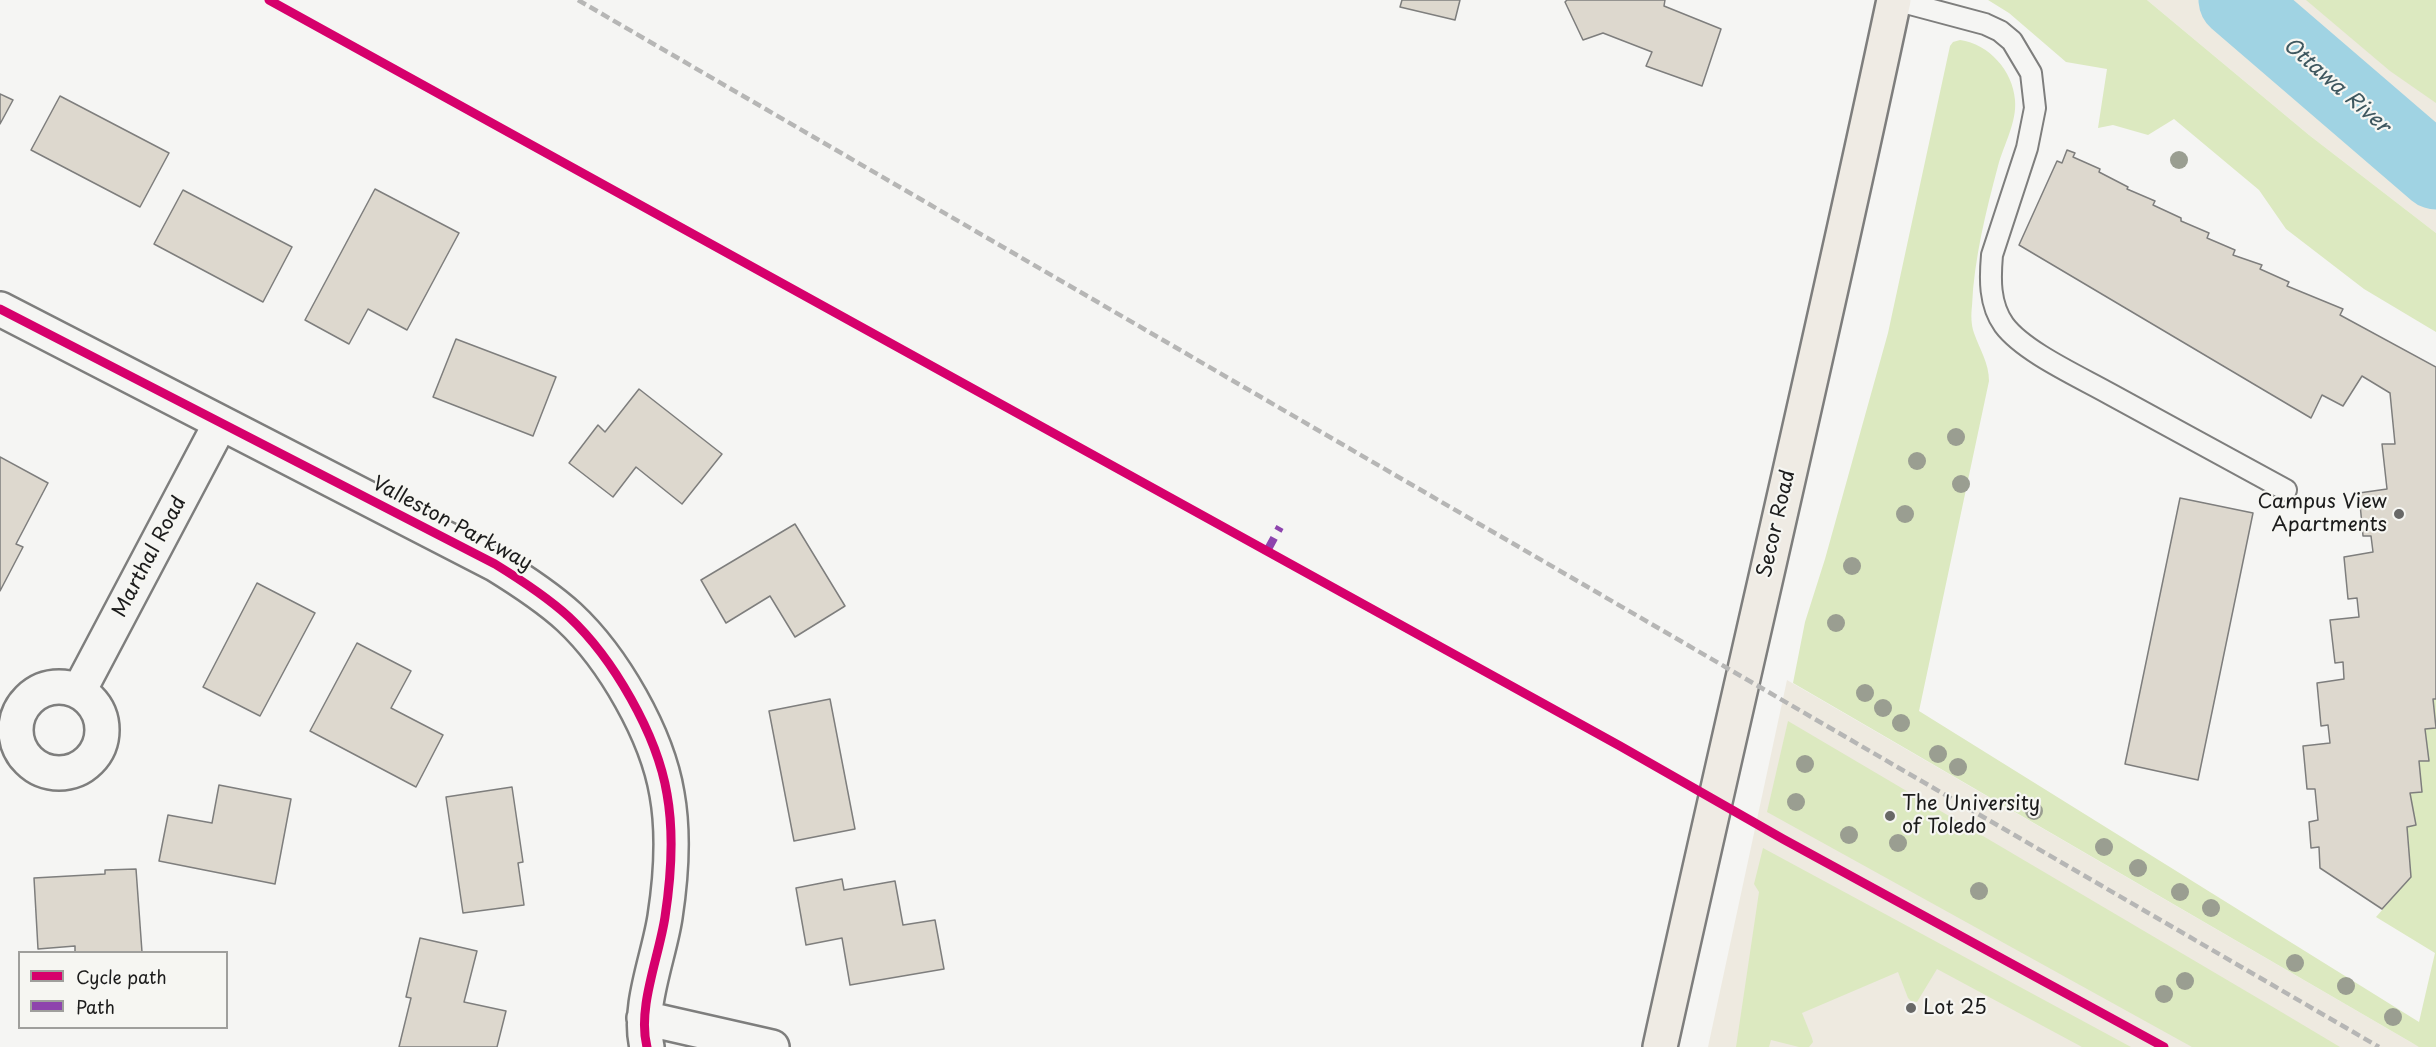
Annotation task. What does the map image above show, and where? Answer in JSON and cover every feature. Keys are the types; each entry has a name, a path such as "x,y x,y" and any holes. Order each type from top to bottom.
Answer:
{"main road":[{"name":"Secor Road","path":"1660,1047 1758,606 1836,272 1895,0"}],"street":[{"name":"Valleston Parkway","path":"0,309 495,564 535,589 570,619 627,690 657,759 667,794 670,837 665,917 646,1032 772,1047"},
{"name":"Marthal Road","path":"80,691 220,424"}],"lane":[{"path":"1895,0 1985,24 2000,31 2012,40 2031,73 2036,108 2027,148 1992,255 1993,301 2003,324 2014,337 2062,367 2286,490"}],"shaded area":[{"path":"2147,0 2436,0 2436,233 2309,135"},
{"name":"The University of Toledo","path":"1787,680 2414,1044 2436,1047 1708,1047"}],"green space":[{"path":"1988,0 2147,0 2309,135 2436,233 2436,332 2364,289 2286,229 2259,190 2174,119 2148,135 2113,125 2098,128 2107,69 2066,62 2009,13"},
{"path":"2306,0 2436,0 2436,103 2390,71"},
{"path":"1960,40 1981,47 1998,61 2010,79 2015,108 1985,218 1973,288 1972,327 1986,362 1989,381 1919,711 2419,1022 2435,953 2376,917 2411,877 2407,827 2415,825 2410,793 2422,792 2419,761 2429,760 2425,729 2436,727 2436,1047 2419,1047 1793,683 1805,622 1825,559 1888,333 1950,46 1953,42"},
{"path":"2433,699 2436,699 2436,727"},
{"path":"1788,721 2340,1047 2192,1047 1767,812"},
{"path":"1763,848 2131,1047 2082,1047 1937,969 1917,1002 1908,998 1898,972 1802,1013 1813,1042 1809,1047 1799,1047 1771,1040 1769,1047 1736,1047 1759,892 1754,884"}],"building":[{"path":"1402,0 1460,0 1455,20 1400,7"},
{"path":"1567,0 1665,0 1664,6 1721,29 1702,86 1646,66 1652,52 1603,33 1583,40 1565,2"},
{"path":"0,94 13,100 0,124"},
{"path":"60,96 169,153 140,207 31,150"},
{"name":"Campus View Apartments","path":"2067,150 2075,153 2073,157 2100,169 2099,172 2128,187 2127,189 2155,201 2153,205 2209,233 2207,238 2235,250 2233,255 2262,265 2260,269 2289,282 2287,286 2343,309 2340,315 2436,367 2436,699 2433,699 2436,728 2425,729 2429,761 2419,761 2422,792 2410,793 2416,825 2407,827 2411,877 2382,909 2320,868 2319,847 2311,848 2309,822 2318,820 2315,789 2307,789 2303,746 2330,743 2328,725 2321,726 2317,683 2344,679 2343,662 2335,663 2330,620 2359,617 2357,598 2348,599 2344,557 2373,552 2371,536 2363,536 2359,493 2387,489 2382,444 2395,444 2390,393 2362,376 2343,406 2322,395 2311,418 2019,245 2057,161 2062,163"},
{"path":"375,189 459,233 407,330 368,309 349,344 305,320"},
{"path":"183,190 292,247 263,302 154,244"},
{"path":"456,339 556,377 533,436 433,397"},
{"path":"639,389 722,454 682,504 636,467 613,497 569,463 598,425 605,432"},
{"path":"0,457 48,483 16,544 23,547 0,591"},
{"path":"2180,498 2253,513 2198,780 2125,764"},
{"path":"795,524 845,606 795,637 770,596 726,623 701,580"},
{"path":"257,583 315,613 260,716 203,687"},
{"path":"357,643 411,671 391,708 443,735 416,787 310,731"},
{"path":"830,699 855,829 794,841 769,711"},
{"path":"219,785 291,799 275,884 159,861 168,815 212,823"},
{"path":"512,787 523,862 518,863 524,905 463,913 446,797"},
{"path":"136,869 142,951 75,951 75,946 38,949 34,878 105,874 105,870"},
{"path":"842,879 844,890 895,881 903,925 935,920 944,969 850,985 842,938 806,945 796,888"},
{"path":"420,938 477,951 464,1002 506,1011 497,1047 399,1047 411,998 406,997"}],"waterway":[{"name":"Ottawa River","path":"2236,0 2436,172"}],"railway":[{"path":"578,0 2379,1047"}],"marked path":[{"path":"1267,551 1280,527"}],"cycle path":[{"path":"269,0 1620,746 1783,839 2164,1047"},
{"path":"0,309 495,564 551,602 585,634 617,675 631,698 654,747 667,794 671,840 669,887 665,917 647,999 645,1016 647,1047"}],"place":[{"name":"Campus View Apartments","path":"2399,514"},
{"name":"The University of Toledo","path":"1890,816"},
{"name":"Lot 25","path":"1911,1008"}]}
